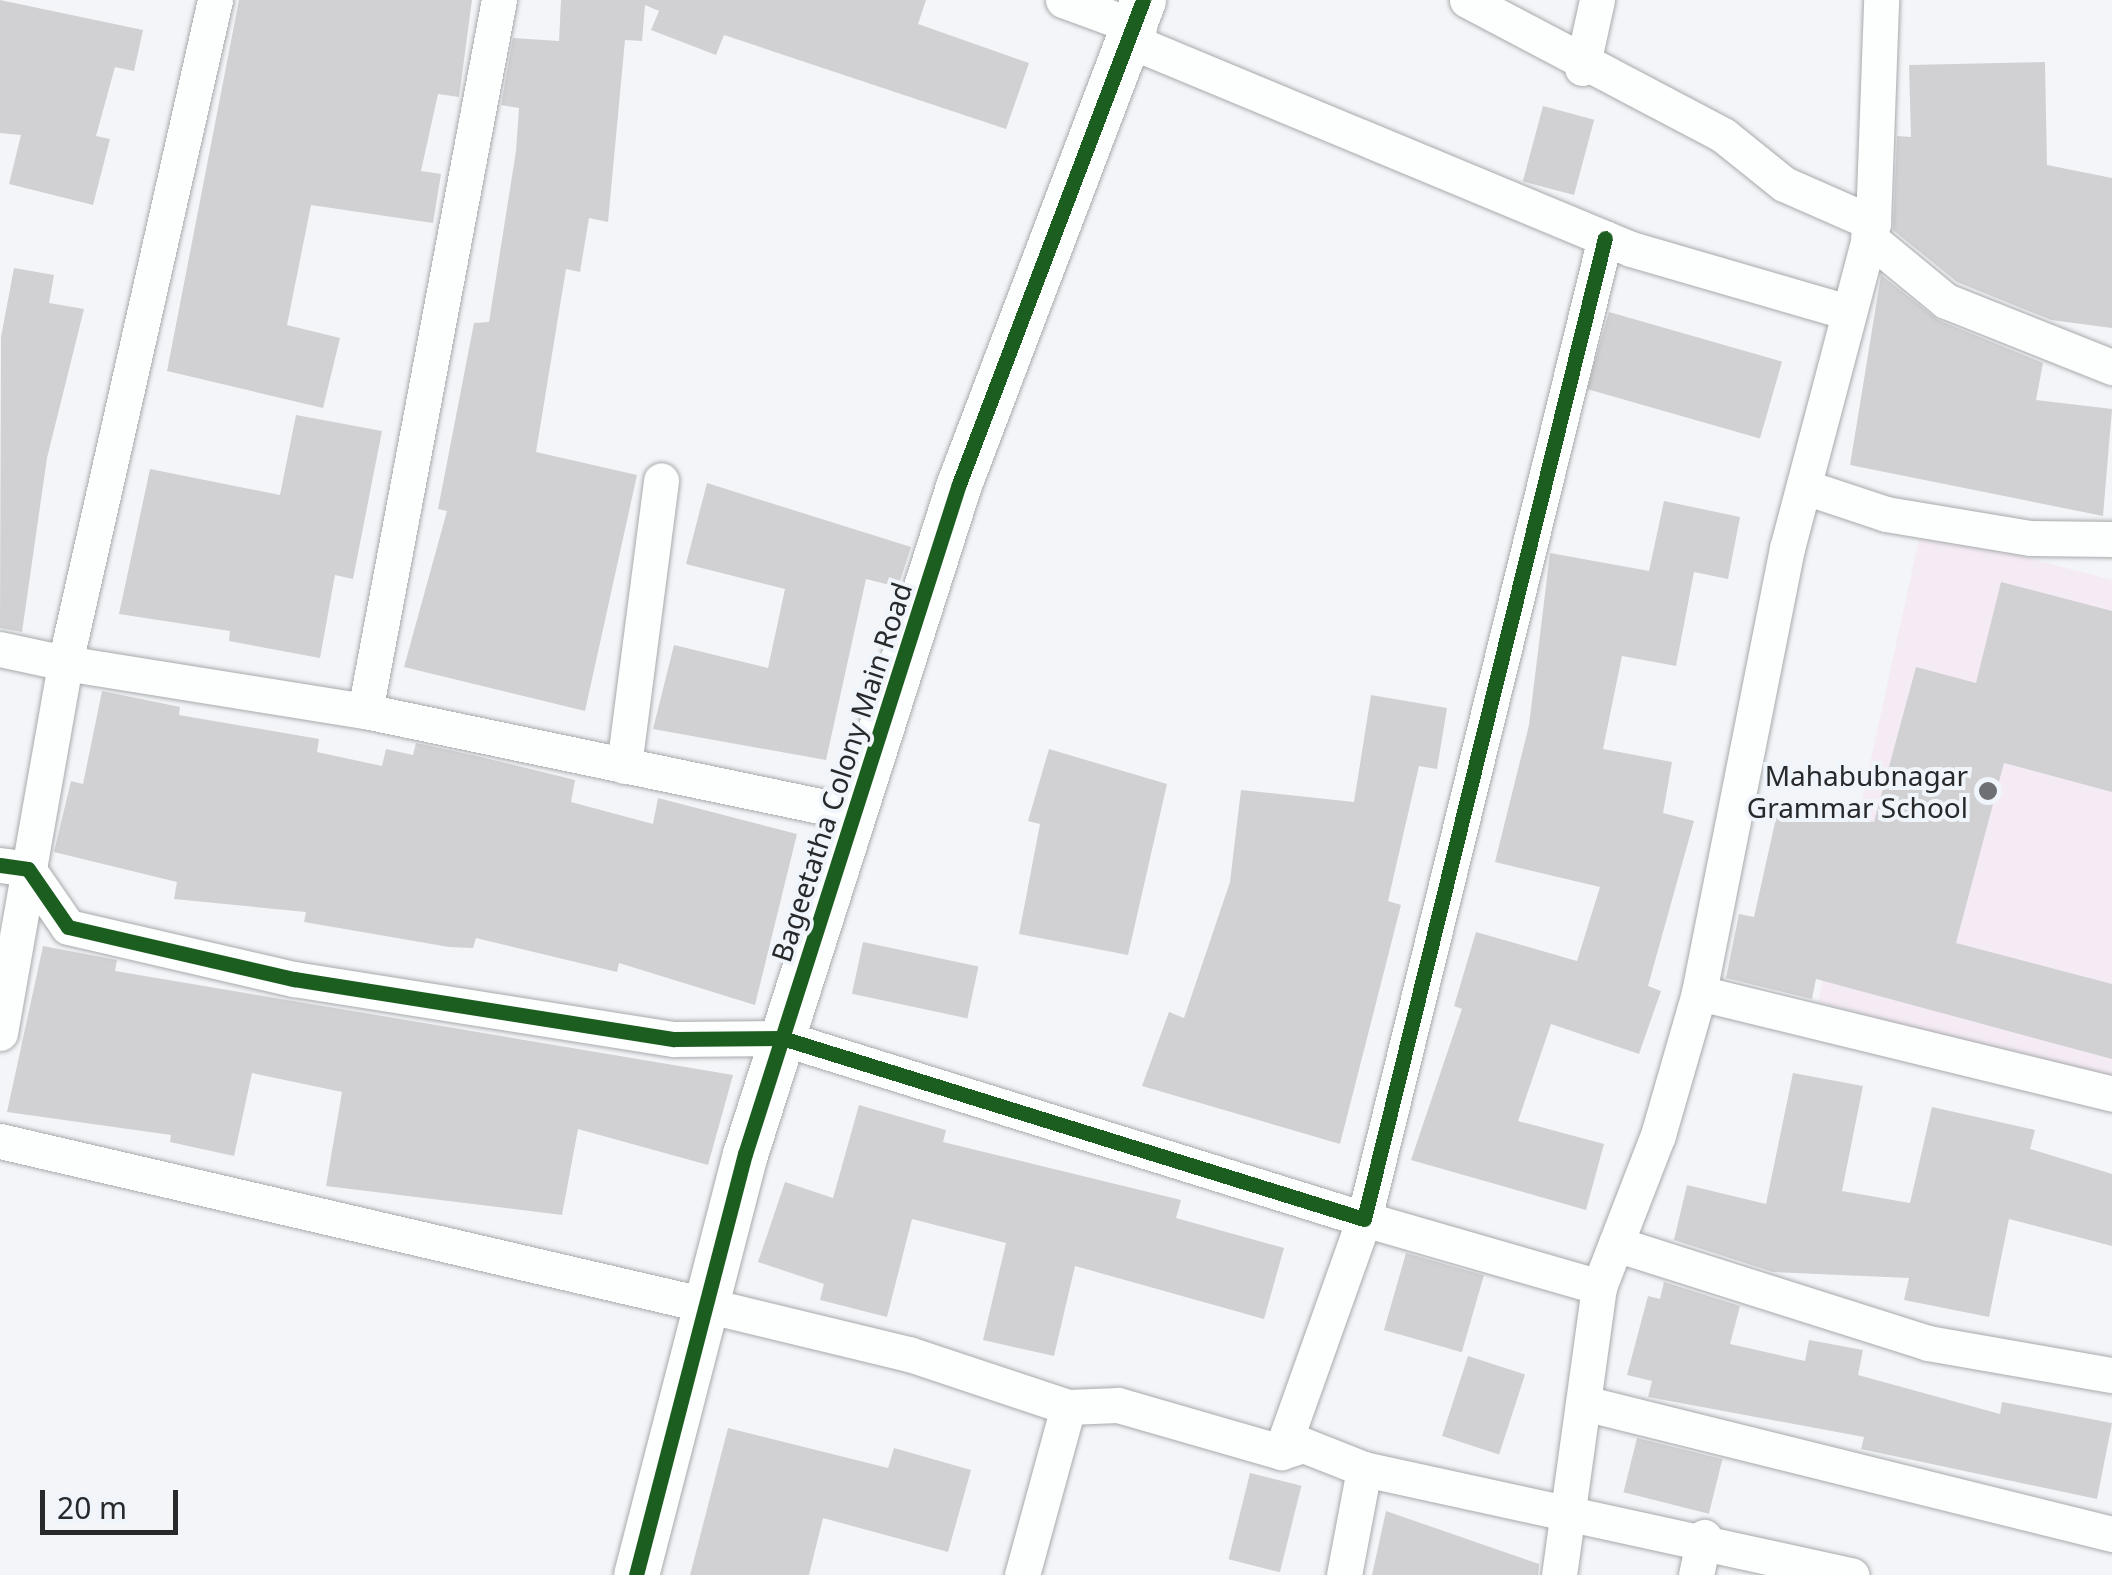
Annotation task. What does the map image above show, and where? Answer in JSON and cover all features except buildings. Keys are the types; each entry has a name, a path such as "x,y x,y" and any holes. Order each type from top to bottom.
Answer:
{"street":[{"path":"0,1033 14,867 65,663 214,0"},
{"path":"365,711 499,0"},
{"path":"1063,0 1138,24 1605,238 1848,312"},
{"path":"1468,0 1582,68 1722,135 1784,184 1870,230 1946,301 2112,367"},
{"path":"1582,68 1597,0"},
{"path":"1558,1575 1600,1287 1699,993 1787,548 1808,488 1870,230 1881,0"},
{"name":"Bageetatha Colony Main Road","path":"636,1575 706,1305 782,1038 959,484 1138,24"},
{"path":"1281,1452 1364,1219 1605,238"},
{"path":"624,766 662,480"},
{"path":"1808,488 1886,514 2030,538 2112,539"},
{"path":"0,649 365,711 854,813"},
{"path":"14,867 68,928 294,979 674,1039 782,1038 1364,1219 1600,1287"},
{"path":"1699,993 2112,1094"},
{"path":"0,1141 908,1354 1068,1407 1118,1406 1281,1452 1303,1445 1364,1469 1704,1537 1852,1575"},
{"path":"1616,1244 1928,1344 2112,1376"},
{"path":"1584,1403 2112,1534"},
{"path":"1022,1575 1068,1407"},
{"path":"1344,1575 1364,1469"},
{"path":"1696,1575 1704,1537"}],"shaded area":[{"name":"Mahabubnagar Grammar School","path":"1921,530 2112,580 2112,1081 1818,1002"}],"cycle path":[{"path":"636,1575 745,1154 959,484 1143,0"},
{"path":"0,865 28,869 68,927 294,979 674,1039 782,1038 1364,1219 1605,238"}],"place":[{"name":"Mahabubnagar Grammar School","path":"1988,791"}]}
